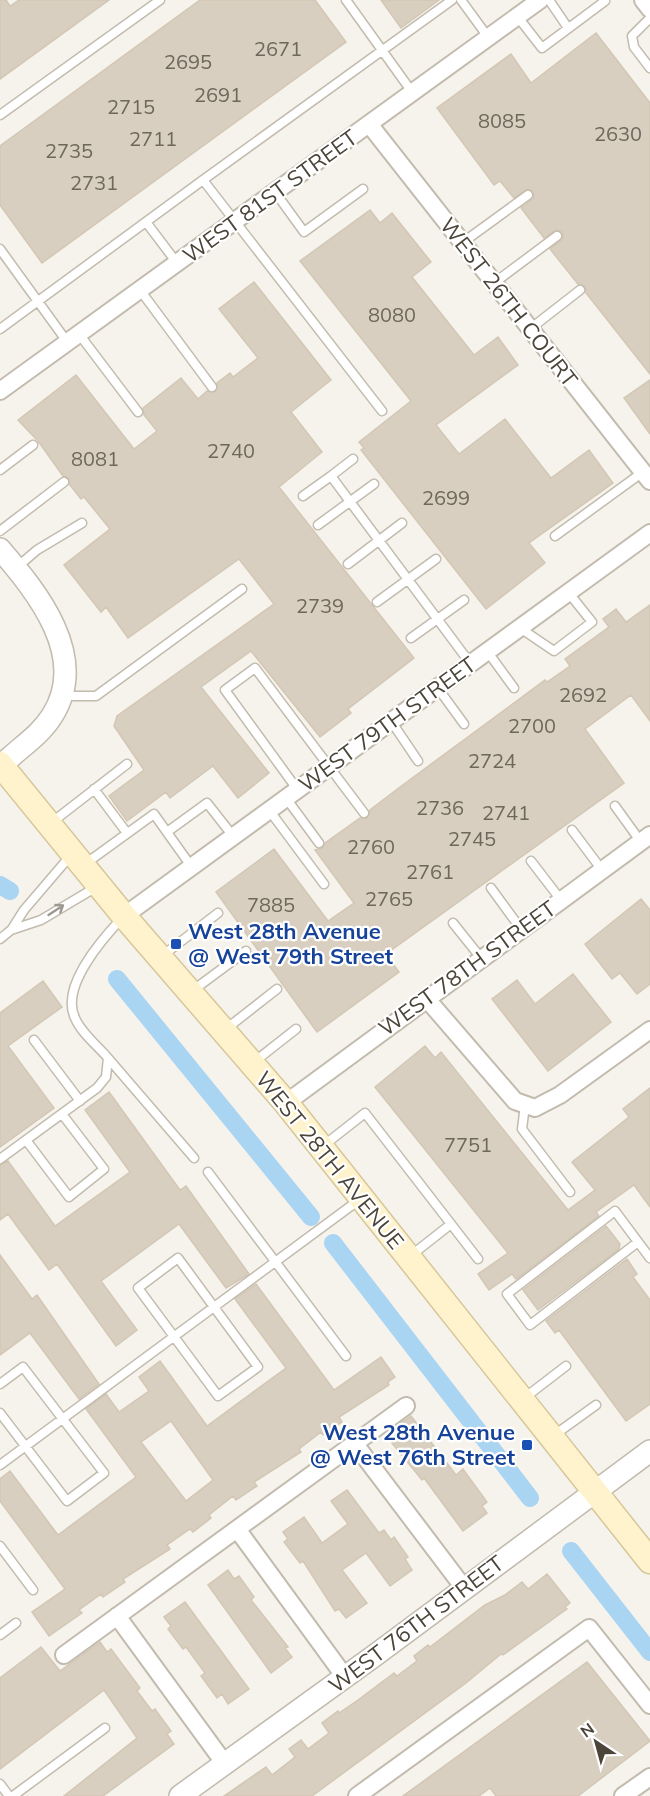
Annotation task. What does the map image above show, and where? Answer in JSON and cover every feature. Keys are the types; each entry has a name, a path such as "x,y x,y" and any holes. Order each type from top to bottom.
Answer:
{"main road":[{"name":"WEST 28TH AVENUE","path":"0,765 160,959 286,1103 650,1561"}],"street":[{"name":"WEST 81ST STREET","path":"0,392 540,0"},
{"path":"643,0 650,9"},
{"name":"WEST 26TH COURT","path":"369,124 646,476"},
{"name":"WEST 79TH STREET","path":"124,916 650,533"},
{"name":"WEST 28TH AVENUE","path":"0,549 46,611 61,642 64,664 61,696 47,724 0,765"},
{"name":"WEST 78TH STREET","path":"286,1103 645,839"},
{"path":"426,998 514,1101 535,1108 560,1095 650,1030"},
{"path":"64,1655 406,1406"},
{"path":"355,1443 464,1588"},
{"name":"WEST 76TH STREET","path":"180,1796 650,1451"},
{"path":"237,1529 345,1677"},
{"path":"117,1616 225,1764"},
{"path":"357,1796 590,1628 650,1705"},
{"path":"623,1796 650,1776"}],"lane":[{"path":"0,115 160,0"},
{"path":"346,0 412,92"},
{"path":"0,329 452,0"},
{"path":"461,0 488,37"},
{"path":"549,0 568,28"},
{"path":"517,16 542,48 605,1"},
{"path":"650,18 632,36 634,47 650,68"},
{"path":"203,180 382,411"},
{"path":"275,192 304,232 363,189"},
{"path":"462,243 528,195"},
{"path":"146,222 177,263"},
{"path":"494,283 556,236"},
{"path":"0,249 38,302 138,411"},
{"path":"140,290 212,387"},
{"path":"530,328 580,290"},
{"path":"0,470 33,445"},
{"path":"303,496 353,459"},
{"path":"331,476 470,663"},
{"path":"555,537 646,476"},
{"path":"0,531 64,482"},
{"path":"318,525 374,484"},
{"path":"16,568 37,550 82,523"},
{"path":"348,564 402,523"},
{"path":"377,602 436,559"},
{"path":"61,696 96,696 242,589"},
{"path":"519,627 554,651 592,622 568,592"},
{"path":"411,639 464,600"},
{"path":"487,651 514,688"},
{"path":"320,843 225,690 255,668 364,813"},
{"path":"437,687 464,724"},
{"path":"391,721 418,761"},
{"path":"49,825 127,764"},
{"path":"94,789 127,833"},
{"path":"167,832 207,803 233,836"},
{"path":"615,806 645,839"},
{"path":"269,810 324,884"},
{"path":"0,939 11,930 24,910 77,860 127,833 154,814 191,866"},
{"path":"572,830 602,870"},
{"path":"531,861 561,900"},
{"path":"11,930 40,920 99,886"},
{"path":"490,888 521,929"},
{"path":"160,959 218,913"},
{"path":"124,916 103,939 72,989 71,1005 75,1020 194,1158"},
{"path":"453,923 481,958"},
{"path":"189,993 246,951"},
{"path":"223,1031 277,989"},
{"path":"252,1064 296,1029"},
{"path":"34,1040 80,1101"},
{"path":"0,1159 80,1101 106,1077 108,1058"},
{"path":"525,1105 522,1129 570,1192"},
{"path":"321,1147 365,1113 478,1259"},
{"path":"26,1140 69,1197 104,1169 62,1114"},
{"path":"208,1172 346,1356"},
{"path":"0,1466 362,1198"},
{"path":"638,1242 530,1324 507,1294 615,1211 650,1258"},
{"path":"409,1257 452,1224"},
{"path":"178,1258 214,1307 258,1366 218,1396 138,1288 178,1258"},
{"path":"522,1400 566,1366"},
{"path":"0,1384 23,1367 104,1473 67,1501 0,1413"},
{"path":"552,1437 596,1405"},
{"path":"0,1546 33,1590"},
{"path":"0,1635 16,1623"},
{"path":"0,1784 11,1796 105,1728"}],"building":[{"path":"0,0 6,0 10,6 19,0 109,0 0,79"},
{"path":"200,0 315,0 346,42 42,263 0,205 0,146"},
{"path":"381,0 439,0 401,28"},
{"path":"596,33 650,103 650,374 586,293 585,286 578,284 550,249 563,239 562,232 556,230 544,238 521,208 534,198 533,191 527,189 514,198 500,181 494,185 437,108 511,54 531,83"},
{"path":"370,210 380,223 392,213 431,262 412,277 474,355 498,337 518,365 436,425 459,454 505,419 551,478 589,450 613,483 529,543 545,563 486,609 361,450 364,448 359,442 411,401 300,261"},
{"path":"254,282 331,380 291,412 322,452 279,487 414,658 348,709 351,713 320,737 251,651 201,687 269,773 238,798 213,766 170,798 166,792 127,821 109,796 144,770 114,726 117,716 274,604 239,559 128,638 106,607 101,612 64,565 110,529 84,497 81,499 70,485 69,478 63,476 38,441 18,420 76,375 134,449 157,431 144,415 143,408 181,378 198,399 207,391 215,392 217,383 230,373 233,377 258,358 219,309"},
{"path":"650,380 650,434 624,398"},
{"path":"650,605 650,721 631,695 585,729 624,783 386,954 399,972 317,1032 216,892 274,849 328,921 354,903 315,850 322,848 325,843 360,818 367,818 370,810 396,790 545,680 547,682 570,666 565,659 609,627 603,619 616,609 626,622"},
{"path":"641,899 650,910 650,984 637,994 620,973 612,979 585,944"},
{"path":"573,974 611,1022 548,1071 492,999 517,980 535,1004"},
{"path":"43,981 62,1007 8,1046 54,1108 0,1147 0,1013"},
{"path":"425,1046 435,1058 441,1052 568,1210 595,1190 572,1162 629,1117 623,1109 650,1088 650,1207 634,1185 596,1212 599,1216 516,1279 512,1274 489,1290 478,1274 508,1253 375,1087"},
{"path":"109,1092 180,1190 186,1186 249,1274 226,1288 179,1224 101,1281 137,1330 116,1346 57,1264 49,1270 8,1214 0,1220 0,1165 8,1161 55,1226 130,1172 85,1110"},
{"path":"606,1226 620,1244 619,1249 538,1310 523,1290"},
{"path":"0,1255 32,1299 37,1295 99,1384 79,1399 30,1333 0,1355"},
{"path":"627,1259 637,1274 633,1277 650,1300 650,1404 626,1421 559,1330 555,1333 546,1321"},
{"path":"256,1284 334,1390 381,1357 395,1377 388,1382 389,1385 339,1417 342,1422 323,1435 321,1432 299,1449 301,1452 254,1482 257,1486 236,1500 233,1496 209,1515 211,1518 193,1532 190,1529 167,1545 170,1549 123,1579 125,1582 103,1597 101,1594 79,1610 82,1613 49,1636 32,1612 65,1589 0,1501 0,1479 10,1471 58,1535 136,1477 86,1409 106,1394 119,1412 149,1391 139,1377 160,1361 207,1426 286,1368 235,1299","holes":["171,1421 213,1480 186,1501 141,1442"]},
{"path":"411,1416 456,1475 463,1469 487,1502 482,1506 487,1513 463,1531 424,1478 422,1480 392,1443 397,1439 390,1430"},
{"path":"347,1490 379,1533 384,1530 391,1540 394,1537 408,1557 405,1559 412,1570 390,1586 366,1553 342,1570 367,1603 346,1618 339,1609 335,1611 303,1561 300,1563 284,1542 288,1539 283,1532 304,1517 322,1543 348,1524 331,1501"},
{"path":"228,1570 234,1579 239,1576 254,1597 251,1600 288,1647 285,1648 292,1657 271,1673 208,1585"},
{"path":"547,1574 570,1603 565,1607 567,1609 503,1655 501,1654 466,1683 312,1796 224,1796 266,1767 272,1775 295,1757 289,1749 301,1740 308,1749 329,1733 322,1723 394,1673 397,1676 417,1661 414,1656 428,1645 430,1647 485,1605 505,1595 522,1582 528,1589"},
{"path":"185,1602 249,1689 228,1704 222,1694 217,1698 201,1676 205,1673 186,1647 183,1649 168,1629 171,1626 164,1617"},
{"path":"100,1642 107,1652 111,1649 140,1688 137,1691 152,1711 155,1709 171,1731 167,1734 174,1744 103,1796 64,1796 137,1738 104,1690 0,1769 0,1678 41,1647 60,1671"},
{"path":"587,1662 650,1741 578,1796 496,1796 490,1788 479,1796 403,1796"}],"waterway":[{"path":"0,885 10,891"},
{"path":"117,979 311,1217"},
{"path":"333,1243 530,1498"},
{"path":"571,1551 650,1652"}],"place":[{"name":"West 28th Avenue @ West 79th Street","path":"176,944"},
{"name":"West 28th Avenue @ West 76th Street","path":"527,1445"}]}
